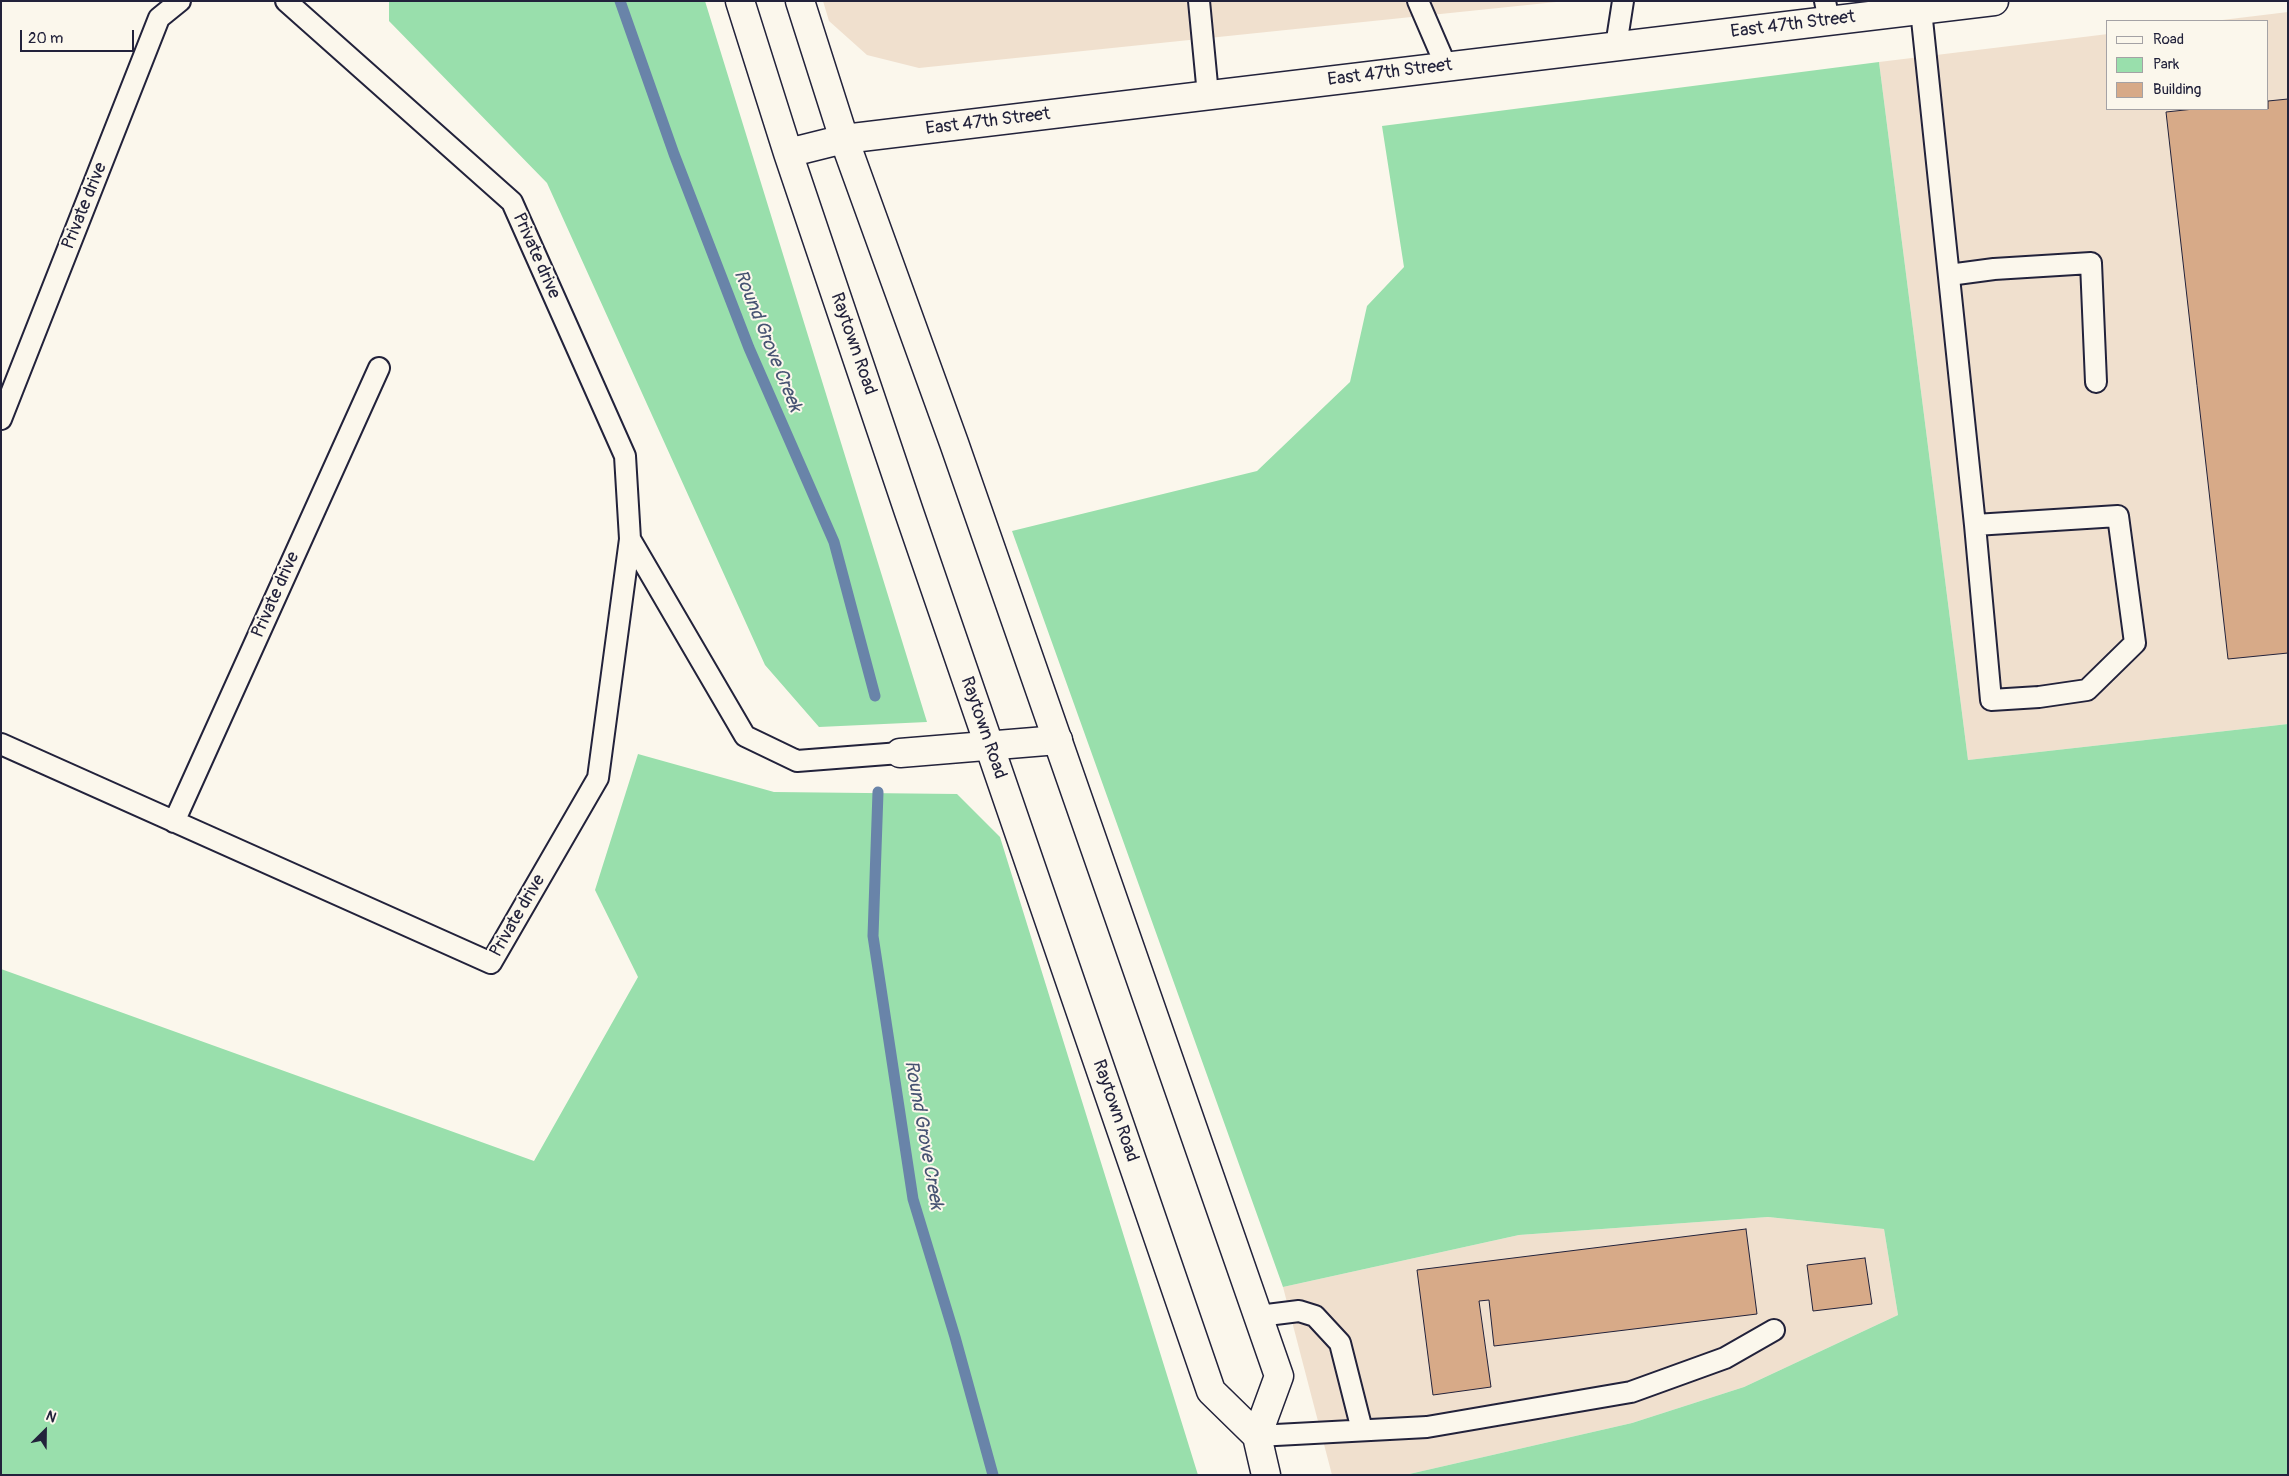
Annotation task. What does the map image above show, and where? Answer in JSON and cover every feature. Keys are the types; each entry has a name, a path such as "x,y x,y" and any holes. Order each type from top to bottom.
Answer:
{"main road":[{"name":"Raytown Road","path":"740,1 788,153 1210,1391 1257,1436"},
{"path":"800,1 844,140 954,443 1259,1316 1278,1376 1257,1436 1266,1475"},
{"name":"East 47th Street","path":"788,153 844,140 1616,46 1827,11 1921,10 1994,1"},
{"path":"900,754 1058,740"}],"lane":[{"name":"Private drive","path":"1,419 159,18 180,1"},
{"name":"Private drive","path":"1,744 491,963 598,778 630,539 625,456 512,202 286,1"},
{"path":"1199,1 1208,95"},
{"path":"1418,1 1446,66"},
{"path":"1616,46 1623,1"},
{"path":"1921,10 1975,525 1991,700 2038,697 2087,690 2135,644 2118,516 1975,525"},
{"path":"1949,275 2091,263 2096,382"},
{"name":"Private drive","path":"174,822 379,368"},
{"name":"Private drive","path":"630,539 745,736 797,761 900,754"},
{"path":"1259,1316 1299,1311 1315,1316 1340,1343 1362,1430"},
{"path":"1257,1436 1427,1427 1631,1392 1725,1358 1774,1330"}],"shaded area":[{"path":"823,1 1566,1 919,68 867,55 829,21"},
{"path":"2288,12 2288,724 1968,760 1879,62 2106,34 2106,110 2269,110 2269,20 2222,20"},
{"path":"1768,1217 1884,1229 1898,1315 1744,1387 1632,1423 1405,1475 1332,1475 1283,1287 1519,1235"}],"green space":[{"path":"389,1 705,1 927,722 819,727 765,665 547,183 389,21"},
{"path":"1879,62 1968,760 2288,724 2288,1475 1405,1475 1632,1423 1744,1387 1898,1315 1884,1229 1768,1217 1519,1235 1283,1287 1012,531 1257,471 1350,382 1367,306 1404,267 1382,126"},
{"path":"638,754 774,792 957,794 1000,837 1198,1475 1,1475 1,969 534,1161 638,977 595,890"}],"building":[{"path":"2288,99 2288,653 2228,659 2166,112 2185,110 2269,110 2269,101"},
{"path":"1746,1229 1757,1314 1494,1346 1489,1300 1479,1301 1491,1387 1433,1395 1417,1270"},
{"path":"1865,1258 1872,1304 1813,1311 1807,1265"}],"waterway":[{"name":"Round Grove Creek","path":"620,1 674,154 749,348 834,542 875,696"},
{"name":"Round Grove Creek","path":"878,792 873,936 913,1199 955,1337 993,1475"}]}
